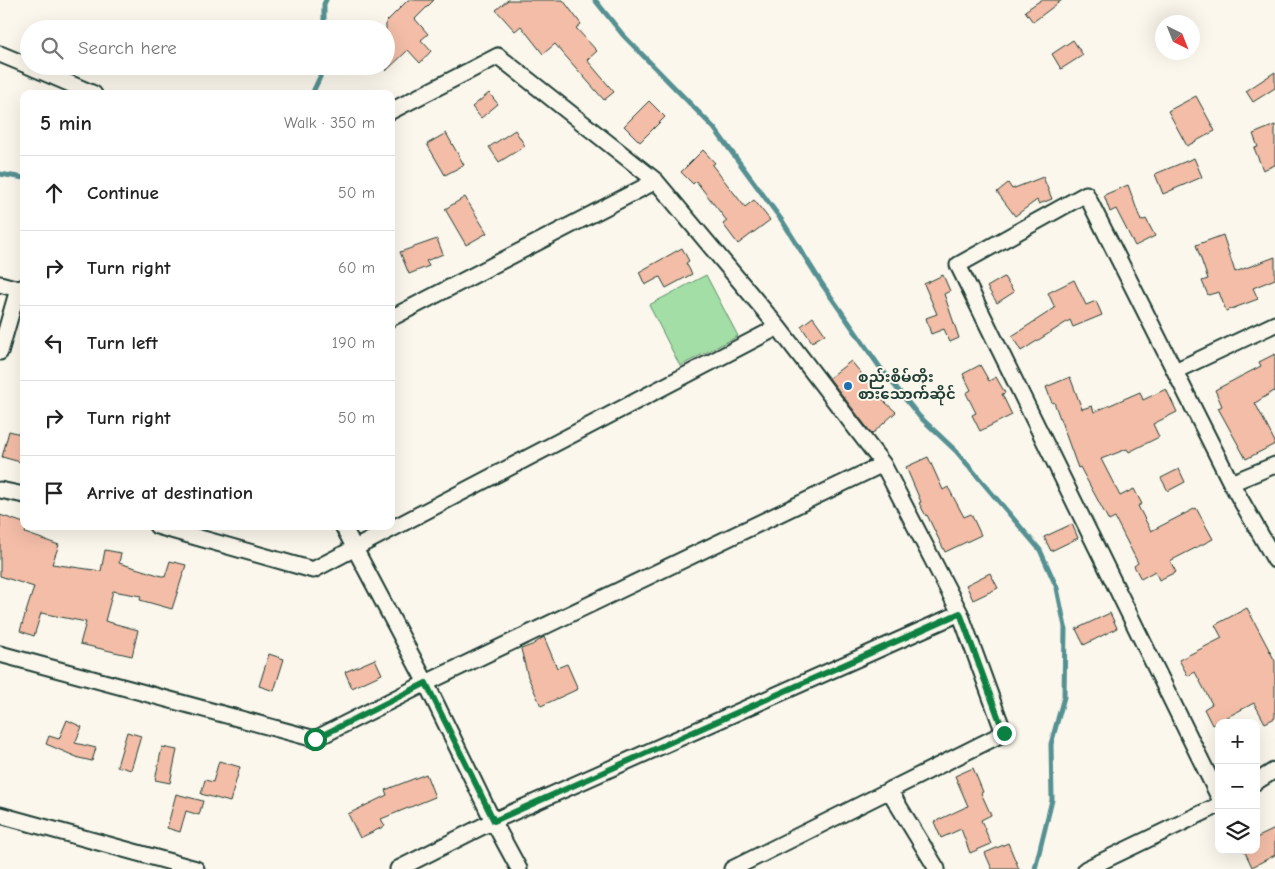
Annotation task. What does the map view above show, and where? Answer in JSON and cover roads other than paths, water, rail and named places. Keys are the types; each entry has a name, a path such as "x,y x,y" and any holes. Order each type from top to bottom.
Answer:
{"street":[{"path":"0,54 20,62"},
{"path":"395,110 498,56 656,181 778,327 883,464 960,613 1004,733 732,869"},
{"path":"50,75 85,90"},
{"path":"395,316 656,181"},
{"path":"1215,789 958,264 1086,194 1231,483 1275,560"},
{"path":"0,284 20,288"},
{"path":"0,352 20,291"},
{"path":"1175,371 1275,324"},
{"path":"395,528 778,327"},
{"path":"0,654 315,739 426,683 883,464"},
{"path":"1231,483 1275,465"},
{"path":"0,490 20,494"},
{"path":"172,530 313,570 391,530"},
{"path":"345,530 426,683 519,869"},
{"path":"398,869 494,821 960,613"},
{"path":"1260,779 1275,770"},
{"path":"889,790 937,869"},
{"path":"1086,869 1215,807"},
{"path":"0,815 196,869"}],"waterway":[{"path":"324,20 324,4 326,0"},
{"path":"595,0 623,35 714,128 783,222 822,284 879,366 919,416 956,451 1040,550 1057,588 1065,627 1064,697 1051,744 1052,800 1035,869"},
{"path":"314,90 320,75"},
{"path":"0,174 20,177"}],"place":[{"name":"စည်းစိမ်တိုး စားသောက်ဆိုင်","path":"848,386"}]}
